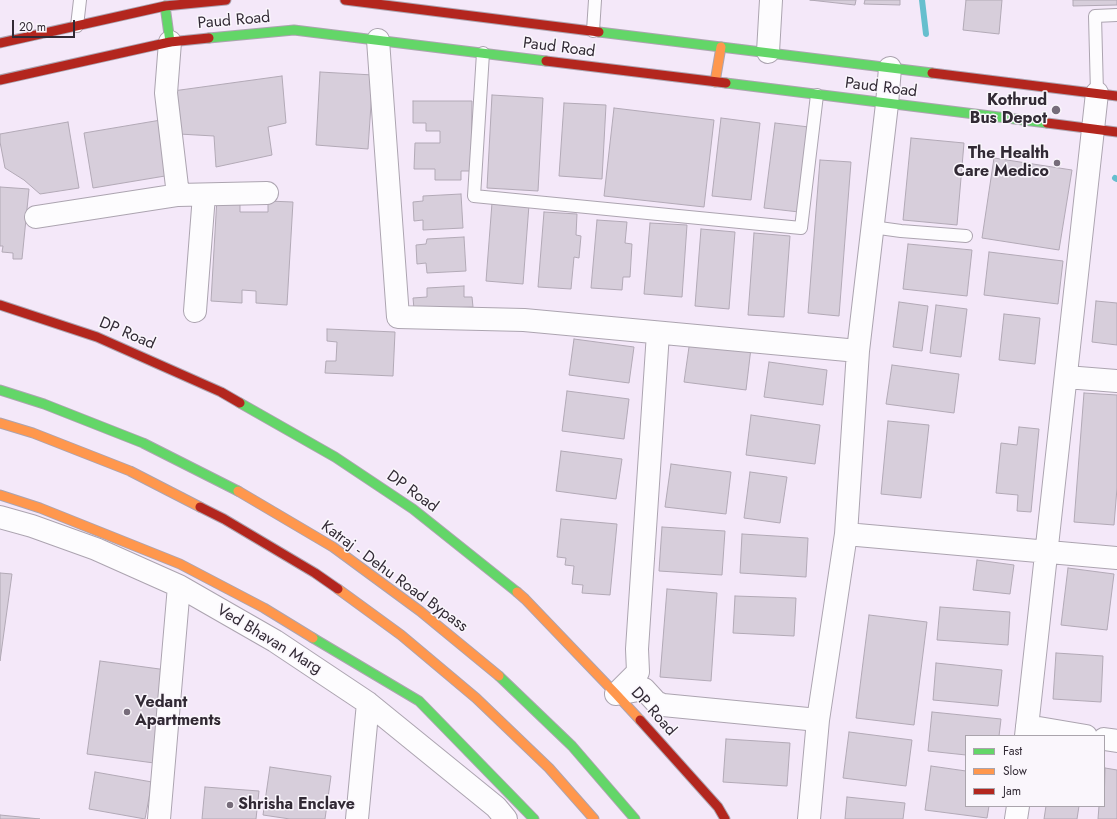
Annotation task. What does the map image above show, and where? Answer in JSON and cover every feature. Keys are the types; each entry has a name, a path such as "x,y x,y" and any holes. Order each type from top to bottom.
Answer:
{"main road":[{"name":"Paud Road","path":"0,43 77,26 165,3 226,0"},
{"name":"Paud Road","path":"345,0 417,5 593,31 1107,94"},
{"path":"165,3 170,42"},
{"name":"Paud Road","path":"0,80 170,42 294,30 1117,132"},
{"path":"715,82 721,47"},
{"name":"DP Road","path":"0,305 97,337 221,392 335,457 413,509 525,599 616,694 718,807 725,819"},
{"name":"Katraj - Dehu Road Bypass","path":"0,390 44,404 142,443 239,492 333,547 420,610 497,674 572,746 635,819"},
{"path":"0,423 33,433 130,471 224,519 315,573 401,635 476,698 549,768 594,819"},
{"path":"0,495 40,508 180,564 264,608 419,701 534,819"}],"street":[{"path":"768,52 771,0"},
{"path":"378,40 398,317 524,320 858,351"},
{"path":"170,42 166,93 178,195"},
{"path":"809,819 818,720 846,534 858,351 890,68"},
{"path":"1074,735 1026,731 1093,129 1107,94"},
{"path":"36,217 178,195 267,193"},
{"path":"194,311 204,195"},
{"path":"616,694 638,672 637,649 658,333"},
{"path":"1066,377 1117,381"},
{"name":"Ved Bhavan Marg","path":"0,517 32,526 96,549 178,586 275,641 368,703 496,807 506,819"},
{"path":"846,534 1117,558"},
{"path":"159,819 178,586"},
{"path":"616,694 644,689 656,702 663,705 818,720"},
{"path":"357,819 368,703"},
{"path":"1105,739 1117,741"},
{"path":"1016,819 1018,807"}],"lane":[{"path":"77,26 80,0"},
{"path":"593,31 595,0"},
{"path":"1107,94 1095,16 1117,15"},
{"path":"483,54 474,196 801,228 817,95"},
{"path":"872,227 901,231 966,236"}],"building":[{"path":"810,0 856,0 855,5"},
{"path":"865,0 900,0 900,5 864,4"},
{"path":"966,0 1002,0 999,34 963,30"},
{"path":"1073,0 1117,0 1117,5 1073,6"},
{"path":"320,72 373,75 368,149 316,145"},
{"path":"282,76 286,123 268,127 272,155 216,167 214,136 179,134 173,91"},
{"path":"492,95 543,98 538,191 487,188"},
{"path":"413,101 472,101 471,171 461,171 461,180 435,180 435,169 414,169 415,143 440,143 440,131 426,131 426,123 413,123"},
{"path":"564,103 606,105 602,179 559,176"},
{"path":"614,108 714,120 704,207 604,196"},
{"path":"721,118 760,123 751,200 712,196"},
{"path":"161,120 171,175 93,188 84,133"},
{"path":"68,122 79,188 40,194 24,180 5,168 0,134"},
{"path":"775,123 809,127 799,212 764,208"},
{"path":"911,138 964,143 957,225 903,220"},
{"path":"994,158 1072,170 1059,250 982,238"},
{"path":"820,160 851,162 839,316 808,313"},
{"path":"0,187 29,189 22,259 13,259 13,253 2,252 3,246 0,246"},
{"path":"461,194 463,228 423,230 423,220 414,221 413,202 423,201 423,196"},
{"path":"217,198 240,203 240,212 268,212 268,201 293,202 287,305 256,303 256,291 242,290 242,303 211,301"},
{"path":"492,203 529,205 523,284 486,281"},
{"path":"544,212 577,214 576,235 581,236 579,258 574,257 571,289 538,287"},
{"path":"597,220 627,222 625,243 632,244 630,277 623,277 622,290 591,288"},
{"path":"650,223 687,225 682,297 644,294"},
{"path":"701,229 735,232 729,309 695,306"},
{"path":"754,233 790,236 784,317 748,315"},
{"path":"464,237 466,271 427,273 426,263 417,264 416,245 426,244 427,239"},
{"path":"908,244 972,250 967,296 903,289"},
{"path":"989,252 1063,261 1058,304 984,295"},
{"path":"464,286 464,297 472,297 473,307 414,309 413,298 427,297 427,288"},
{"path":"1096,301 1117,303 1117,345 1092,342"},
{"path":"899,302 928,306 922,351 893,347"},
{"path":"936,305 967,309 961,357 930,353"},
{"path":"1004,314 1040,318 1035,364 999,360"},
{"path":"327,329 395,332 393,376 325,373 326,361 336,361 337,342 327,341"},
{"path":"574,339 634,347 629,383 569,375"},
{"path":"690,340 751,348 746,390 684,382"},
{"path":"769,362 827,370 823,405 764,397"},
{"path":"892,365 959,374 954,413 886,404"},
{"path":"567,391 629,399 624,439 562,431"},
{"path":"1084,393 1117,395 1117,488 1114,525 1074,522"},
{"path":"751,415 820,425 815,464 746,455"},
{"path":"888,421 929,425 921,498 881,494"},
{"path":"1019,427 1039,429 1031,512 1017,511 1018,495 996,493 1001,443 1017,445"},
{"path":"561,451 622,459 616,499 556,491"},
{"path":"671,464 731,472 726,514 665,507"},
{"path":"750,472 787,477 780,523 744,518"},
{"path":"561,519 617,524 610,595 582,593 583,585 572,584 574,566 565,565 566,558 557,557"},
{"path":"662,527 725,531 722,575 659,571"},
{"path":"742,534 808,538 806,577 740,573"},
{"path":"977,560 1014,565 1010,594 973,590"},
{"path":"1068,568 1114,574 1107,630 1061,625"},
{"path":"0,573 12,574 0,661"},
{"path":"667,589 717,593 711,681 660,677"},
{"path":"735,596 796,598 794,636 733,633"},
{"path":"940,607 1010,612 1008,645 937,640"},
{"path":"869,615 927,622 914,725 856,718"},
{"path":"1056,653 1103,656 1101,702 1053,699"},
{"name":"Vedant Apartments","path":"100,661 167,670 154,763 87,754"},
{"path":"936,663 1002,670 998,706 933,700"},
{"path":"932,712 1001,719 999,735 965,735 965,755 928,751"},
{"path":"849,732 912,740 906,786 843,778"},
{"path":"726,739 790,743 787,786 723,782"},
{"path":"931,766 965,771 965,807 989,807 987,818 925,810"},
{"path":"270,767 331,776 325,819 290,819 263,815"},
{"path":"1105,768 1117,770 1117,819 1098,819 1099,807 1105,807"},
{"path":"95,772 152,782 145,819 89,809"},
{"name":"Shrisha Enclave","path":"205,787 259,791 256,819 202,819"},
{"path":"847,797 905,803 903,819 845,819"},
{"path":"1046,807 1079,807 1077,819 1044,819"},
{"path":"0,815 40,819 0,819"}],"waterway":[{"path":"922,0 926,34"}],"traffic: fast":[{"path":"165,6 170,42"},
{"path":"209,38 294,30 546,61"},
{"path":"599,32 932,73"},
{"path":"726,83 1047,123"},
{"path":"0,390 44,404 143,443 238,491"},
{"path":"240,403 335,457 413,509 517,592"},
{"path":"313,638 419,701 534,819"},
{"path":"499,676 572,746 635,819"}],"traffic: slow":[{"path":"715,82 721,47"},
{"path":"0,423 33,433 130,471 200,507"},
{"path":"238,491 333,547 420,611 499,676"},
{"path":"0,495 40,508 180,564 264,608 313,638"},
{"path":"338,589 401,635 476,698 549,768 594,819"},
{"path":"517,592 640,720"}],"traffic: jam":[{"path":"0,43 165,6 226,0"},
{"path":"345,0 599,32"},
{"path":"0,80 170,42 209,38"},
{"path":"546,61 726,83"},
{"path":"932,73 1117,96"},
{"path":"1047,123 1117,132"},
{"path":"0,305 97,337 221,392 240,403"},
{"path":"200,507 224,519 315,573 338,589"},
{"path":"640,720 718,807 725,819"}],"place":[{"name":"Kothrud Bus Depot","path":"1056,110"},
{"name":"The Health Care Medico","path":"1057,163"},
{"name":"Vedant Apartments","path":"127,712"},
{"name":"Shrisha Enclave","path":"230,805"}]}
